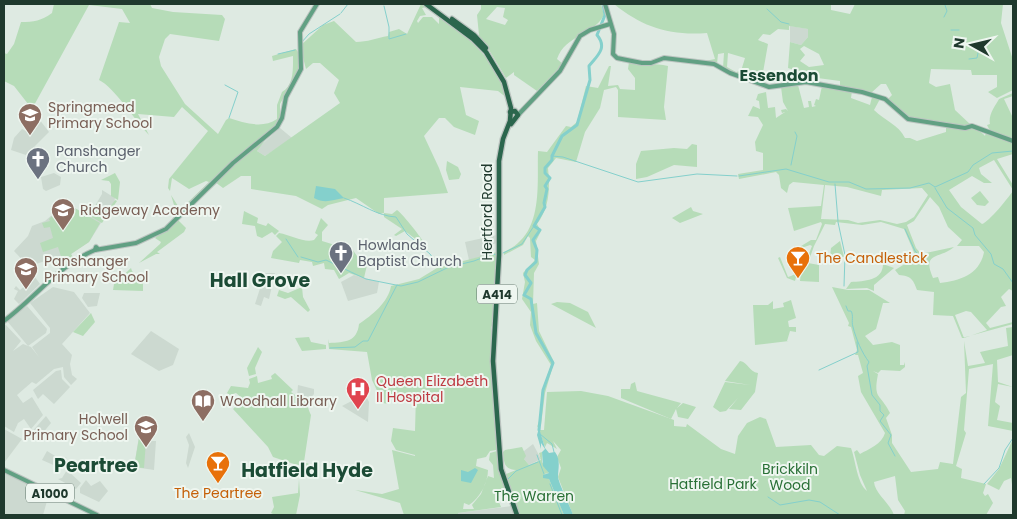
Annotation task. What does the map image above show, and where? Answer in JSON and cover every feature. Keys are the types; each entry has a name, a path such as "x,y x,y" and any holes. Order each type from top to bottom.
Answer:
{"highway":[{"path":"426,4 473,39 486,52 504,82 516,112"},
{"path":"431,4 483,44 506,80 516,112 512,119"},
{"path":"512,119 516,112"},
{"name":"Hertford Road","path":"512,119 504,141 501,160 500,274 495,360 504,473 518,515"}],"main road":[{"path":"4,321 27,303 66,267 97,249 146,239 166,229 244,154 273,131 281,121 286,97 301,68 300,32 317,4"},
{"path":"605,4 614,34 614,57 642,64 651,63 662,58 692,60 716,65 759,84 773,88 809,83 862,92 886,100 910,120 965,128 972,126 1013,141"},
{"path":"516,112 560,71 579,37 587,31 610,24"},
{"name":"A1000","path":"4,470 97,515"}],"shaded area":[{"path":"790,26 809,29 808,37 801,45 790,42"},
{"name":"Springmead Primary School","path":"39,119 49,132 26,155 11,150 14,138 22,129 26,131"},
{"path":"280,128 292,138 265,156 257,151 260,146"},
{"path":"54,173 61,177 60,185 46,191 43,189 41,177"},
{"name":"Ridgeway Academy","path":"102,190 115,198 114,202 89,242 71,254 74,259 64,266 60,256 30,268 14,251 28,236 32,226 45,221 66,203 89,216 102,194"},
{"path":"497,235 498,243 483,246 487,255 469,260 465,242"},
{"path":"265,273 275,273 269,299 264,297 261,306 255,304"},
{"path":"354,275 379,282 377,293 348,301 341,282"},
{"name":"Panshanger Primary School","path":"35,277 40,284 19,304 14,299 18,291 14,289 16,286 20,290"},
{"path":"53,287 74,292 90,313 62,344 72,355 70,364 72,375 77,379 71,385 64,377 63,367 54,369 36,384 32,382 17,395 23,403 32,397 43,415 31,429 24,419 18,423 14,432 4,426 4,323 21,341 13,351 23,344 31,347 39,357 32,347 50,333 50,328 30,303"},
{"path":"84,293 100,293 97,306 88,307 82,298"},
{"path":"27,306 47,329 46,333 28,346 7,321"},
{"path":"151,331 179,349 173,365 159,371 131,354"},
{"path":"61,370 62,379 70,387 54,404 43,394 38,399 33,390 56,371"},
{"path":"298,385 314,389 314,394 306,403 297,397"},
{"name":"Queen Elizabeth II Hospital","path":"365,394 369,402 368,422 342,406"},
{"path":"46,416 51,423 38,439 31,437 30,434"},
{"path":"4,429 22,439 4,463"},
{"path":"189,433 195,447 188,468 186,463 189,445 186,437"},
{"name":"Holwell Primary School","path":"139,436 146,436 147,441 156,441 154,470 134,467"},
{"path":"533,444 541,459 529,465 524,459 524,451"},
{"path":"47,451 60,459 62,456 67,458 58,467 42,460"},
{"path":"67,470 81,483 76,489 58,479 62,478"},
{"path":"4,473 49,494 43,515 4,515"},
{"path":"86,480 91,486 100,481 108,491 99,502 80,493 80,488"},
{"path":"511,506 514,515 458,515 458,513"}],"green space":[{"path":"54,4 150,4 152,8 173,12 222,15 225,19 219,41 170,34 165,39 159,57 161,66 185,104 218,134 229,118 260,124 266,124 277,119 277,105 282,92 291,81 293,56 273,61 272,56 296,49 300,55 299,71 280,104 280,121 257,151 265,156 340,103 334,93 339,80 320,63 313,63 306,69 300,46 323,25 334,21 356,42 388,36 389,32 399,29 407,34 421,4 427,7 422,8 426,15 420,16 417,21 418,23 423,17 432,17 439,24 439,14 449,22 489,61 503,85 507,98 498,91 460,87 466,115 479,121 475,135 454,127 445,118 439,118 424,136 448,193 384,198 384,213 379,214 356,198 328,205 322,209 296,196 251,189 251,176 241,176 223,188 215,182 182,210 174,205 171,195 178,206 183,207 209,182 206,181 189,189 172,178 170,191 168,188 169,179 208,131 182,107 174,117 138,114 149,135 118,97 99,80 119,22 130,23 122,9 89,5 32,109 14,86 4,81 4,53 7,54 14,44 21,22 44,18 52,13"},
{"path":"481,4 601,4 604,15 593,28 566,45 557,59 563,64 537,91 514,75 514,72 506,78 486,45 477,36 479,35 477,15 481,9","holes":["497,7 505,8 503,17 508,20 505,25 486,19"]},
{"path":"614,4 831,4 831,10 850,14 855,4 1003,4 1001,23 1013,60 1013,90 997,98 988,92 997,87 997,75 972,75 971,70 931,69 929,83 936,87 950,84 955,110 971,125 965,127 904,116 887,100 892,95 886,84 881,84 871,93 840,87 840,81 795,75 794,70 788,68 790,42 801,45 808,37 808,29 789,26 789,30 778,29 770,35 763,34 758,40 768,44 762,78 758,76 756,81 723,68 724,53 718,54 717,64 705,61 715,59 707,33 681,33 657,28 635,19","holes":["804,46 819,54 824,65 809,67 800,61 805,55 800,49","728,53 745,58 741,71 736,72 727,67"]},
{"path":"629,62 668,66 664,107 666,120 618,117 618,90 616,87 604,90 600,108 585,132 576,162 556,158 548,168 547,204 537,224 541,231 536,241 539,264 534,273 533,304 537,303 539,331 554,362 545,393 541,425 537,427 541,415 541,394 551,365 536,341 530,325 531,312 522,299 525,282 523,273 535,260 531,257 530,238 528,236 523,245 504,255 504,252 518,243 532,222 537,199 538,151 547,152 566,126 571,127 577,122 586,86 598,88 609,66 611,66 608,86 618,85 620,89 635,90 635,78 628,69"},
{"path":"798,85 804,108 809,107 808,101 811,101 812,107 816,106 814,105 816,99 819,100 822,86 852,91 851,98 870,105 872,97 880,99 874,110 895,126 905,138 917,141 946,132 946,125 973,128 985,136 986,132 990,131 987,125 990,124 991,114 999,99 1013,93 1013,96 1004,99 1013,118 1013,154 997,159 1013,185 1013,190 994,160 979,168 981,174 992,183 984,183 972,176 949,190 961,207 982,224 994,215 1013,191 1013,291 1009,289 1001,297 1006,306 1001,307 986,323 990,328 1013,322 1013,324 971,335 987,330 971,312 966,311 955,315 964,338 962,338 953,316 933,315 934,292 917,290 911,279 899,275 895,270 916,257 904,229 881,222 862,225 836,222 835,225 825,224 808,263 819,265 819,282 800,281 801,271 795,281 787,278 778,258 780,257 788,277 797,273 806,261 812,246 793,251 811,240 816,240 822,224 821,222 794,231 788,208 821,206 824,185 793,182 789,185 787,193 781,188 779,175 776,172 739,179 738,174 763,170 763,153 756,151 755,142 763,125 758,117 748,116 753,106 760,109 759,101 756,100 758,94 766,92 768,108 775,107 776,118 785,112 782,113 781,110 786,109 788,111 783,102 781,87","holes":["825,185 847,187 881,196 882,190 922,188 928,195 914,217 906,222 897,224 880,220 858,223 848,220 821,219","930,197 939,207 948,227 962,240 957,246 979,246 984,252 982,260 974,271 968,275 940,283 938,277 933,278 929,263 934,257 954,247 921,254 916,248 907,225 914,221"]},
{"path":"692,144 697,145 697,167 674,165 647,177 636,179 636,164 641,151 674,148 687,149"},
{"path":"447,161 458,167 461,174 459,179 449,180 446,170"},
{"path":"115,173 120,182 118,200 111,196 111,184 109,181 101,180"},
{"path":"980,191 989,202 985,206 977,205 971,198"},
{"path":"115,200 117,201 102,223 90,216 98,202 102,209 107,211"},
{"name":"Ridgeway Academy","path":"66,203 100,223 89,242 71,254 74,259 64,266 58,247 43,252 40,243 53,238 50,227 44,228 42,223 50,221 49,219"},
{"path":"691,207 693,211 703,214 680,223 672,218"},
{"path":"397,210 414,228 427,248 405,231 396,236 394,235 402,229 384,217 384,213 392,214"},
{"path":"244,211 258,218 257,223 266,226 268,223 279,231 275,235 272,232 262,238 257,236 255,226 242,224"},
{"path":"321,218 328,225 322,232 322,241 335,245 346,242 360,260 367,265 364,278 349,273 339,279 334,270 325,269 324,263 313,266 312,262 300,260 299,263 271,258 273,251 282,242 276,236 279,233 302,240 314,240 318,235 315,233"},
{"path":"178,220 186,228 184,232 157,252 160,254 156,254 139,263 160,244 161,242 155,238"},
{"path":"840,241 844,257 830,256 831,248"},
{"path":"497,252 493,325 491,327 497,447 496,450 490,451 486,457 477,459 476,466 488,470 486,480 488,476 494,478 493,465 489,460 490,453 497,451 502,477 512,504 503,488 495,492 501,507 458,513 458,515 404,515 400,503 355,490 382,494 399,489 392,450 415,455 396,450 391,441 393,428 415,431 416,395 388,394 388,404 383,403 372,380 367,352 329,349 328,339 329,343 353,338 359,324 374,313 387,298 391,286 419,279 437,268","holes":["484,487 481,494 472,505 474,509 463,509 464,503 469,505 473,502"]},
{"path":"883,264 894,268 874,285 874,291 867,288 846,289 851,282 876,277 880,274"},
{"path":"131,268 143,283 143,291 113,290 114,284"},
{"path":"302,287 303,297 310,310 308,312 291,297 285,299 277,296 279,290 288,293"},
{"path":"832,287 848,290 869,290 890,303 883,303 876,329 865,336 873,345 892,342 900,345 900,365 904,365 905,362 905,367 900,371 881,370 878,373 873,371 878,374 876,388 878,396 890,413 886,418 892,435 892,443 911,472 938,469 940,462 953,464 961,397 966,393 964,341 968,366 985,363 980,352 1008,346 1006,328 1013,327 1013,355 997,360 998,382 1013,387 998,384 995,402 1000,406 997,420 1013,423 1013,431 988,426 993,364 969,369 964,430 966,433 956,466 962,469 961,478 986,484 983,493 985,496 988,494 993,503 986,515 904,515 905,511 898,500 895,476 874,482 877,491 894,515 573,515 558,477 561,468 557,457 561,450 553,441 557,449 547,443 545,447 539,430 544,430 547,392 581,391 608,396 674,420 674,426 686,427 687,424 721,449 735,454 738,436 747,423 760,417 766,419 776,447 811,445 819,455 824,456 837,446 851,448 859,478 867,491 860,475 854,452 857,450 860,454 871,448 881,440 885,433 861,392 858,376 863,373 858,355 855,355 857,350 851,327 848,326 849,323"},
{"path":"791,300 796,318 788,321 789,327 796,327 796,332 790,331 787,341 789,341 755,345 753,305 768,305 773,301 773,309 784,307 783,303"},
{"path":"557,302 570,303 588,312 596,328 551,304"},
{"path":"91,313 95,322 83,336 73,332"},
{"path":"309,337 311,342 326,345 326,349 302,351 295,338"},
{"path":"258,347 262,352 255,368 256,374 249,376 247,368"},
{"path":"740,361 758,373 755,392 741,410 729,409 738,398 726,411 720,412 713,407 725,382 750,385 725,381"},
{"path":"275,373 293,390 291,392 305,401 311,415 304,462 309,464 307,472 303,467 273,457 268,447 233,409 243,399 236,393 230,395 227,393 231,386 248,388 249,379 257,376 258,383 272,379 271,376"},
{"path":"635,382 637,391 681,403 677,408 683,403 696,407 688,419 678,417 676,409 671,419 621,398 621,389 630,389 631,384"},
{"path":"139,438 146,441 144,468 134,467"},
{"path":"1013,439 1013,491 1011,478 1004,481 999,490 987,484 999,469"},
{"name":"The Warren","path":"522,447 526,456 524,459 529,465 541,460 539,453 542,452 542,462 549,473 544,474 549,479 564,515 520,515 506,474 516,470 505,465 503,452"},
{"path":"299,479 300,495 296,515 275,515 271,513 274,507 272,497 298,493"}],"water":[{"path":"316,186 335,189 344,198 329,201 318,200 314,198"},
{"path":"539,428 545,448 549,453 555,452 557,455 559,461 558,477 573,515 564,515 549,479 543,478 543,475 549,473 543,466 542,452 545,449 541,443 541,449 537,435"},
{"path":"475,468 478,470 471,483 461,481 461,470 468,472"}],"waterway":[{"path":"341,13 348,4"},
{"path":"539,430 543,390 553,363 536,333 531,299 524,295 531,283 525,275 527,270 536,262 537,250 533,240 540,230 534,226 545,207 547,189 545,186 550,178 545,173 545,168 552,160 552,156 562,136 577,125 590,80 589,66 600,52 602,44 597,35 605,15 603,4"},
{"path":"944,17 947,11 945,5"},
{"path":"384,6 389,27 389,39 406,34"},
{"path":"767,9 781,22 789,24"},
{"path":"301,43 309,34 340,14"},
{"path":"951,30 959,30"},
{"path":"278,54 295,50"},
{"path":"969,59 977,58 978,53"},
{"path":"225,85 238,92 229,118"},
{"path":"791,165 797,136 795,132"},
{"path":"739,176 786,169 829,182 849,182 866,189 910,188 929,183 935,187 968,172 973,165 992,153 1013,151"},
{"path":"552,156 563,157 638,182 697,174 737,176"},
{"path":"835,184 838,221"},
{"path":"935,188 947,208 973,228 975,235 991,254 994,264 1003,269 1013,283"},
{"path":"344,198 376,212 396,217 407,234 430,254 441,269"},
{"path":"838,222 845,255 844,286"},
{"path":"503,253 522,244 534,226"},
{"path":"905,229 915,251 922,258"},
{"path":"286,239 298,257"},
{"path":"353,273 366,279 401,286 418,282 449,267 492,254 497,255"},
{"path":"301,257 318,262 326,260 353,273"},
{"path":"330,348 355,347 363,341 368,341 397,285"},
{"path":"846,306 848,311 852,313 852,325 869,362 867,366 872,395 880,405 880,411 884,415 880,421 891,435 888,443 895,456"},
{"path":"819,370 858,352 857,342"},
{"path":"540,434 552,444 554,452"},
{"path":"984,484 999,468 1005,450 1013,438"},
{"path":"537,455 544,474"},
{"path":"507,480 516,471 538,462"},
{"path":"550,484 562,515"},
{"path":"768,497 780,505 809,500 820,502 840,515"}],"place":[{"name":"Springmead Primary School","path":"30,136"},
{"name":"Panshanger Church","path":"38,180"},
{"name":"Ridgeway Academy","path":"63,231"},
{"name":"Howlands Baptist Church","path":"341,274"},
{"name":"The Candlestick","path":"798,279"},
{"name":"Panshanger Primary School","path":"26,290"},
{"name":"Queen Elizabeth II Hospital","path":"358,410"},
{"name":"Woodhall Library","path":"203,422"},
{"name":"Holwell Primary School","path":"146,448"},
{"name":"The Peartree","path":"218,484"}],"district":[{"name":"Essendon","path":"779,75"},
{"name":"Hall Grove","path":"260,280"},
{"name":"Peartree","path":"96,465"},
{"name":"Hatfield Hyde","path":"307,470"}],"park label":[{"name":"Brickkiln Wood","path":"790,478"},
{"name":"Hatfield Park","path":"713,484"}]}
